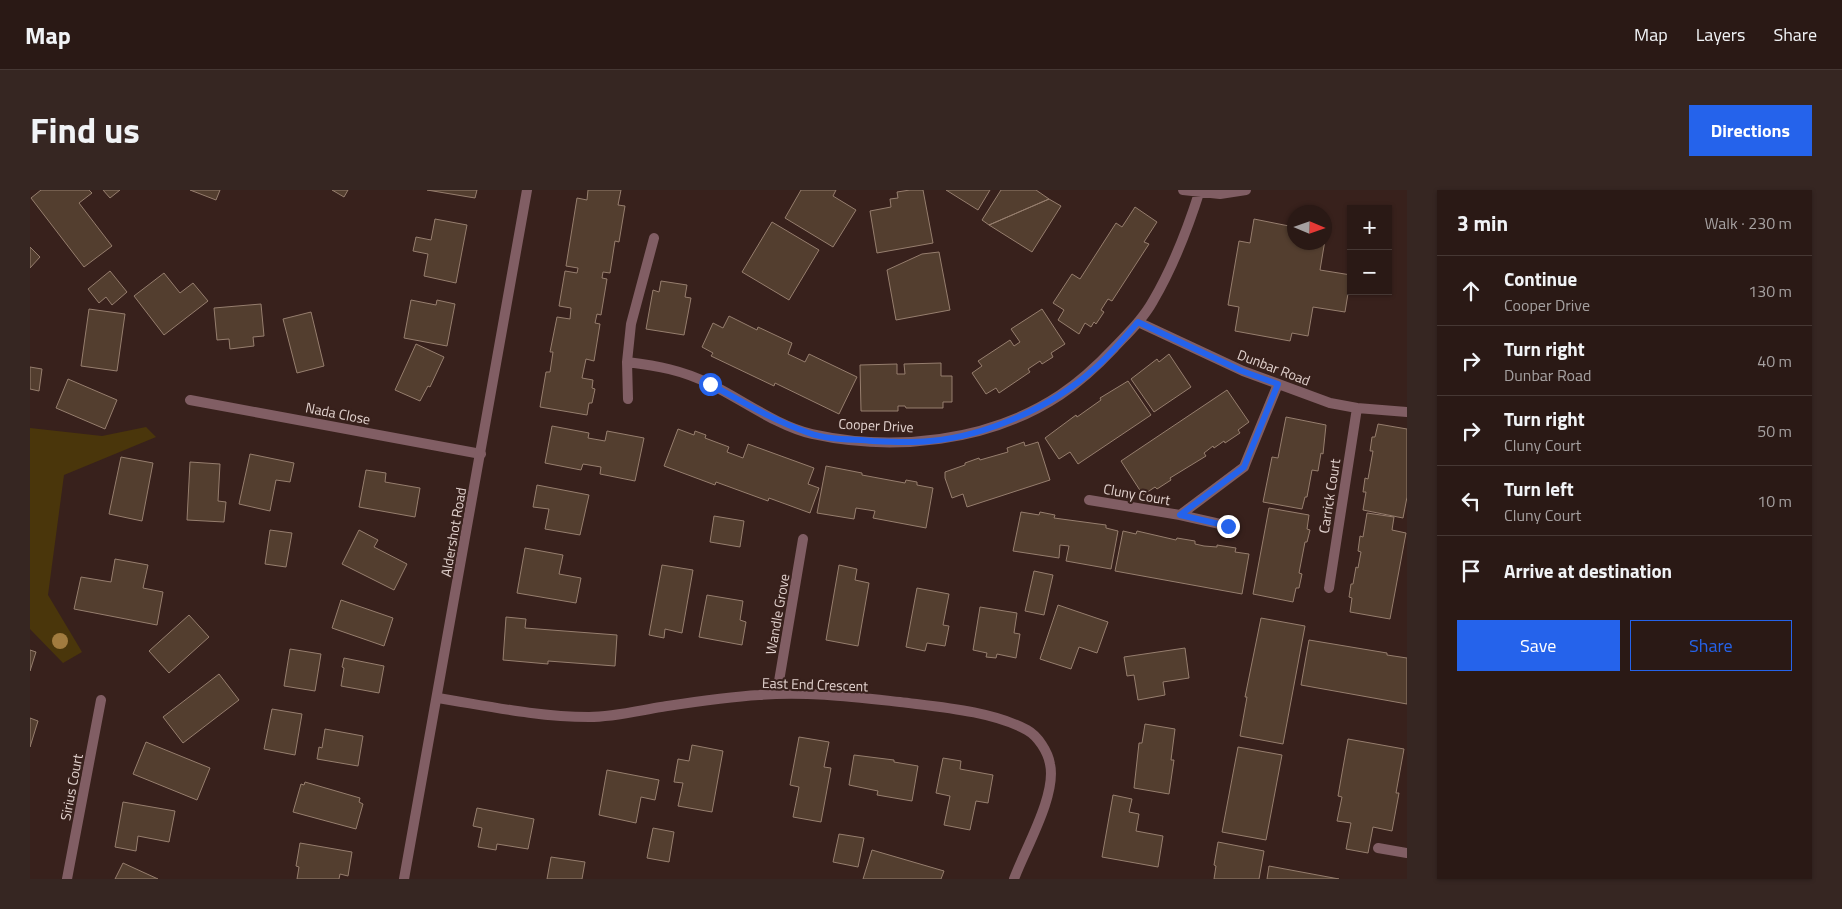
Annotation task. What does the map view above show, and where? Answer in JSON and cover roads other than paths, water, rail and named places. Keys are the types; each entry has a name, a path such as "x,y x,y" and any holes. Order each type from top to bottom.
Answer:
{"street":[{"name":"Aldershot Road","path":"404,879 438,698 527,190"},
{"path":"1183,190 1220,194 1246,190"},
{"name":"Cooper Drive","path":"627,362 663,366 686,374 710,384 778,421 811,434 847,439 930,441 977,432 1020,416 1060,395 1094,369 1138,322 1153,302 1172,264 1200,191"},
{"path":"628,399 627,362 631,324 654,238"},
{"name":"Dunbar Road","path":"1138,322 1242,371 1330,403 1357,408 1407,412"},
{"name":"Cluny Court","path":"1180,515 1244,467 1278,384"},
{"name":"Nada Close","path":"190,400 480,454"},
{"name":"Carrick Court","path":"1328,588 1357,408"},
{"name":"Cluny Court","path":"1089,500 1180,515 1228,526"},
{"name":"Wandle Grove","path":"777,693 803,540"},
{"name":"East End Crescent","path":"438,698 517,711 590,717 628,714 702,701 777,693 832,695 938,707 977,714 1028,731 1041,744 1050,763 1051,778 1048,795 1014,879"},
{"name":"Sirius Court","path":"67,879 101,700"},
{"path":"1378,848 1407,853"}]}
